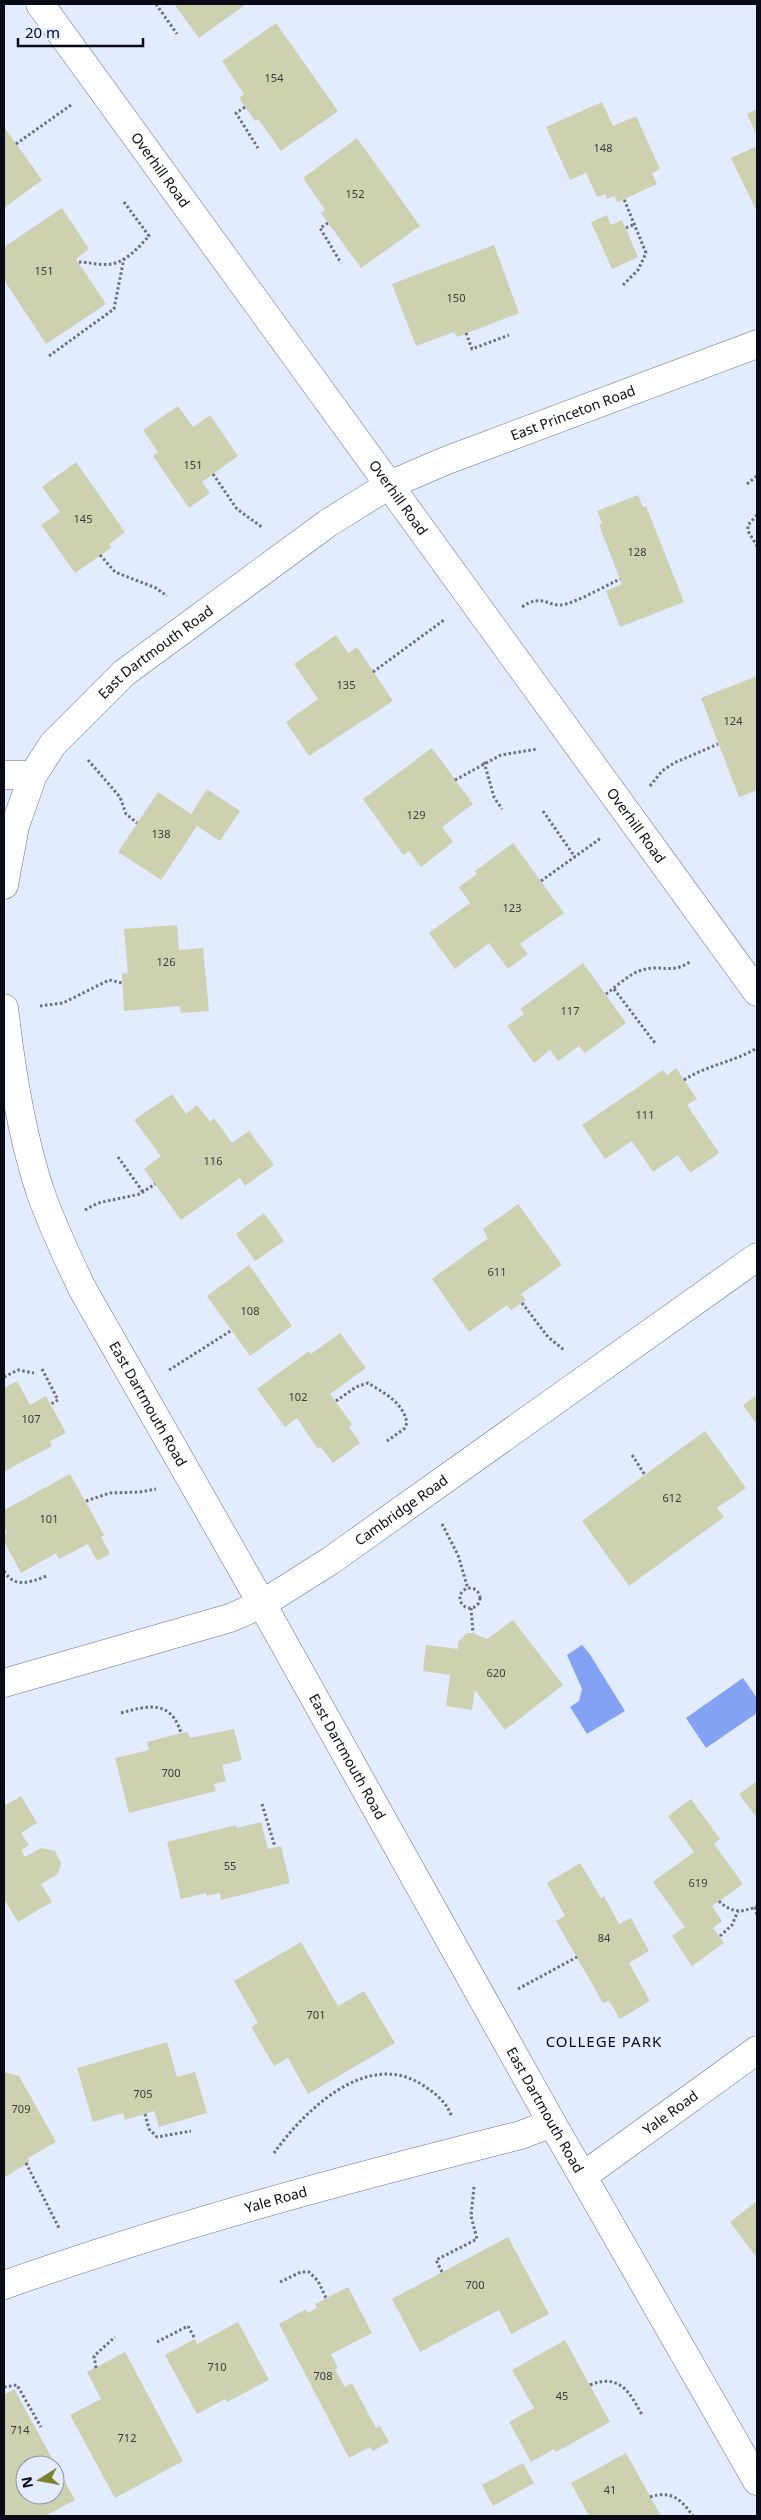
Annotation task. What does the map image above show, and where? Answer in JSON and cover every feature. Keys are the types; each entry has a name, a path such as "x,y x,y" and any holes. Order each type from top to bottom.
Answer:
{"street":[{"name":"Overhill Road","path":"40,4 757,992"},
{"name":"East Princeton Road","path":"390,485 445,461 757,344"},
{"name":"East Dartmouth Road","path":"4,885 15,826 33,775 53,744 65,730 115,680 189,624 328,523 390,485"},
{"path":"4,775 33,775"},
{"name":"East Dartmouth Road","path":"4,1008 13,1072 40,1190 53,1225 83,1290 262,1604 552,2123 757,2481"},
{"name":"Cambridge Road","path":"4,1683 194,1629 262,1604 307,1577 757,1257"},
{"name":"Yale Road","path":"582,2176 757,2050"},
{"name":"Yale Road","path":"4,2285 76,2260 287,2195 521,2135 552,2123"}],"path":[{"path":"156,4 177,34"},
{"path":"16,144 100,85"},
{"path":"245,107 236,113 258,148"},
{"path":"623,285 638,270 646,253 624,199"},
{"path":"78,262 110,264 138,249 149,236 124,202"},
{"path":"328,223 320,228 341,263"},
{"path":"626,228 635,224"},
{"path":"49,356 114,309 124,258"},
{"path":"466,333 472,349 509,335"},
{"path":"213,474 237,509 265,530 285,554"},
{"path":"747,484 757,476"},
{"path":"757,515 748,525 748,531 757,546"},
{"path":"100,555 115,572 156,588 169,598 189,624"},
{"path":"521,608 531,601 539,599 562,605 567,604 620,579"},
{"path":"374,672 472,599"},
{"path":"65,730 120,797 126,814 137,824"},
{"path":"455,780 484,762 545,746 567,730"},
{"path":"541,881 575,857 626,811 662,771 674,762 718,744"},
{"path":"484,762 494,797 502,809"},
{"path":"543,811 575,857"},
{"path":"606,994 641,970 658,968 678,969 720,940"},
{"path":"39,1006 63,1003 108,980 122,983"},
{"path":"614,989 655,1043"},
{"path":"684,1080 698,1070 747,1054 757,1048"},
{"path":"118,1157 143,1192"},
{"path":"53,1225 98,1204 125,1199 143,1192 155,1184"},
{"path":"522,1302 548,1337 574,1355 588,1377"},
{"path":"139,1389 232,1330"},
{"path":"42,1369 58,1400 50,1404"},
{"path":"4,1377 18,1370 34,1373"},
{"path":"336,1401 356,1387 368,1383 388,1395 399,1404 407,1422 404,1429 388,1441"},
{"path":"632,1456 645,1474"},
{"path":"86,1501 110,1493 140,1492 159,1488 187,1473"},
{"path":"424,1494 458,1555 468,1589"},
{"path":"4,1571 9,1579 17,1584 27,1583 47,1576"},
{"path":"468,1589 477,1591 480,1597 477,1605 471,1608 463,1604 460,1598 463,1592 468,1589"},
{"path":"471,1608 474,1633"},
{"path":"121,1713 146,1706 164,1709 178,1722 182,1733"},
{"path":"262,1804 275,1847"},
{"path":"719,1901 725,1907 738,1911 756,1906 757,1915"},
{"path":"720,1936 732,1925 738,1911"},
{"path":"524,1986 577,1956"},
{"path":"274,2153 303,2117 350,2084 380,2074 395,2074 415,2081 438,2095 450,2112 466,2149"},
{"path":"145,2114 149,2129 157,2138 191,2131"},
{"path":"26,2163 76,2260"},
{"path":"442,2272 436,2260 477,2239 471,2216 474,2187"},
{"path":"280,2282 301,2272 309,2272 318,2280 326,2298"},
{"path":"157,2342 188,2326 195,2339"},
{"path":"96,2368 94,2356 115,2337"},
{"path":"590,2385 608,2380 618,2383 626,2389 642,2415"},
{"path":"4,2387 17,2385 41,2427"},
{"path":"650,2497 660,2494 678,2498 693,2516"}],"water":[{"path":"582,1645 625,1711 587,1734 570,1707 579,1701 582,1689 567,1655"},
{"path":"743,1678 757,1698 757,1713 706,1748 686,1718"}],"building":[{"path":"174,4 246,4 199,38"},
{"path":"276,23 338,111 281,151 258,119 255,121 239,98 244,94 222,61"},
{"path":"602,102 613,126 636,116 660,169 652,173 657,184 618,202 614,196 607,199 605,194 597,197 586,173 570,180 546,127"},
{"path":"757,109 757,136 747,114"},
{"path":"4,127 42,180 4,208"},
{"path":"357,138 420,226 361,268 321,213 325,210 303,178"},
{"path":"757,146 757,212 731,158"},
{"path":"62,208 89,249 76,259 106,304 46,344 4,280 4,247"},
{"path":"607,215 611,225 622,220 638,257 612,269 591,222"},
{"path":"494,245 519,313 457,337 454,332 416,346 392,284"},
{"path":"178,406 193,427 210,415 238,456 202,482 210,493 189,508 153,456 158,452 143,430"},
{"path":"76,462 125,532 109,544 111,548 75,573 41,525 60,512 42,487"},
{"path":"638,495 643,507 646,506 684,602 620,627 606,591 622,584 599,525 602,523 597,511"},
{"path":"336,635 348,653 357,647 393,701 309,756 286,722 318,699 294,664"},
{"path":"757,676 757,790 739,797 701,698"},
{"path":"432,748 473,804 442,827 453,842 421,867 409,851 403,855 363,799"},
{"path":"207,789 240,811 220,841 197,826 161,880 118,852 158,792 191,814"},
{"path":"513,843 564,913 520,944 528,954 508,969 489,943 455,969 429,933 470,903 459,887 477,874 475,871"},
{"path":"177,925 179,950 203,948 209,1011 181,1013 180,1006 124,1011 122,974 128,973 124,929"},
{"path":"583,963 626,1023 585,1053 579,1046 558,1061 550,1050 534,1063 507,1026 524,1014 520,1009"},
{"path":"676,1068 697,1099 687,1105 719,1153 690,1173 678,1155 653,1172 632,1141 605,1159 582,1125 663,1070 667,1075"},
{"path":"172,1094 186,1114 197,1105 210,1122 214,1118 232,1143 249,1131 274,1165 245,1186 240,1178 181,1220 144,1169 161,1156 134,1120"},
{"path":"518,1204 562,1265 521,1294 526,1300 511,1310 507,1305 469,1332 432,1279 487,1239 490,1243 483,1229"},
{"path":"264,1213 284,1241 255,1261 236,1234"},
{"path":"249,1265 292,1326 250,1356 207,1296"},
{"path":"340,1333 366,1368 330,1394 352,1424 349,1427 360,1443 333,1463 321,1447 318,1449 297,1418 285,1427 257,1389 309,1351 311,1354"},
{"path":"17,1381 30,1405 46,1396 66,1433 50,1441 52,1446 5,1471 4,1388"},
{"path":"757,1395 757,1425 743,1405"},
{"path":"705,1431 746,1488 717,1508 724,1517 629,1586 582,1521"},
{"path":"70,1474 104,1535 101,1537 110,1554 97,1561 88,1544 59,1559 56,1553 21,1573 4,1541 4,1535 7,1533 4,1527 4,1510"},
{"path":"513,1620 563,1685 505,1730 475,1690 472,1710 446,1706 450,1675 423,1671 426,1645 458,1649 458,1642 467,1633 473,1633 487,1639"},
{"path":"234,1729 242,1760 222,1765 226,1781 214,1784 216,1791 129,1813 115,1758 149,1750 147,1742 181,1733 188,1732 190,1738"},
{"path":"757,1781 757,1818 739,1794"},
{"path":"21,1796 37,1823 21,1833 29,1845 21,1850 25,1857 41,1848 55,1851 61,1863 58,1874 41,1884 52,1902 18,1922 4,1899 4,1806"},
{"path":"691,1799 720,1839 714,1844 743,1884 712,1906 722,1921 713,1928 724,1943 692,1966 672,1936 685,1927 653,1882 694,1852 668,1816"},
{"path":"261,1822 268,1849 281,1846 290,1883 221,1900 220,1893 207,1896 206,1893 181,1899 167,1842 236,1825 237,1828"},
{"path":"580,1863 601,1898 604,1896 619,1924 631,1918 649,1951 629,1963 650,2001 620,2019 609,2001 603,2003 556,1921 565,1916 547,1883"},
{"path":"301,1942 338,2006 364,1991 395,2043 308,2094 288,2058 274,2066 251,2027 258,2023 234,1981"},
{"path":"167,2042 177,2077 195,2072 207,2113 159,2127 154,2111 125,2120 123,2113 93,2122 77,2068"},
{"path":"4,2072 19,2076 56,2142 28,2158 29,2162 4,2178"},
{"path":"757,2201 757,2258 730,2222"},
{"path":"508,2237 549,2314 511,2334 499,2310 420,2352 392,2299"},
{"path":"348,2287 372,2333 331,2354 338,2368 335,2369 345,2387 352,2383 376,2428 380,2426 389,2442 373,2451 370,2447 349,2458 279,2324 306,2309 308,2313 317,2308 315,2304"},
{"path":"238,2322 269,2380 227,2402 225,2399 197,2414 165,2355 195,2339 197,2344"},
{"path":"565,2340 610,2422 556,2452 554,2449 531,2462 509,2422 534,2408 512,2370"},
{"path":"125,2352 183,2461 115,2498 70,2415 101,2399 87,2372"},
{"path":"14,2389 50,2455 15,2455 15,2505 65,2505 65,2482 75,2500 45,2516 4,2516 4,2395"},
{"path":"626,2453 661,2516 589,2516 571,2483"},
{"path":"523,2463 534,2483 493,2506 482,2485"}],"district":[{"name":"COLLEGE PARK","path":"604,2042"}]}
